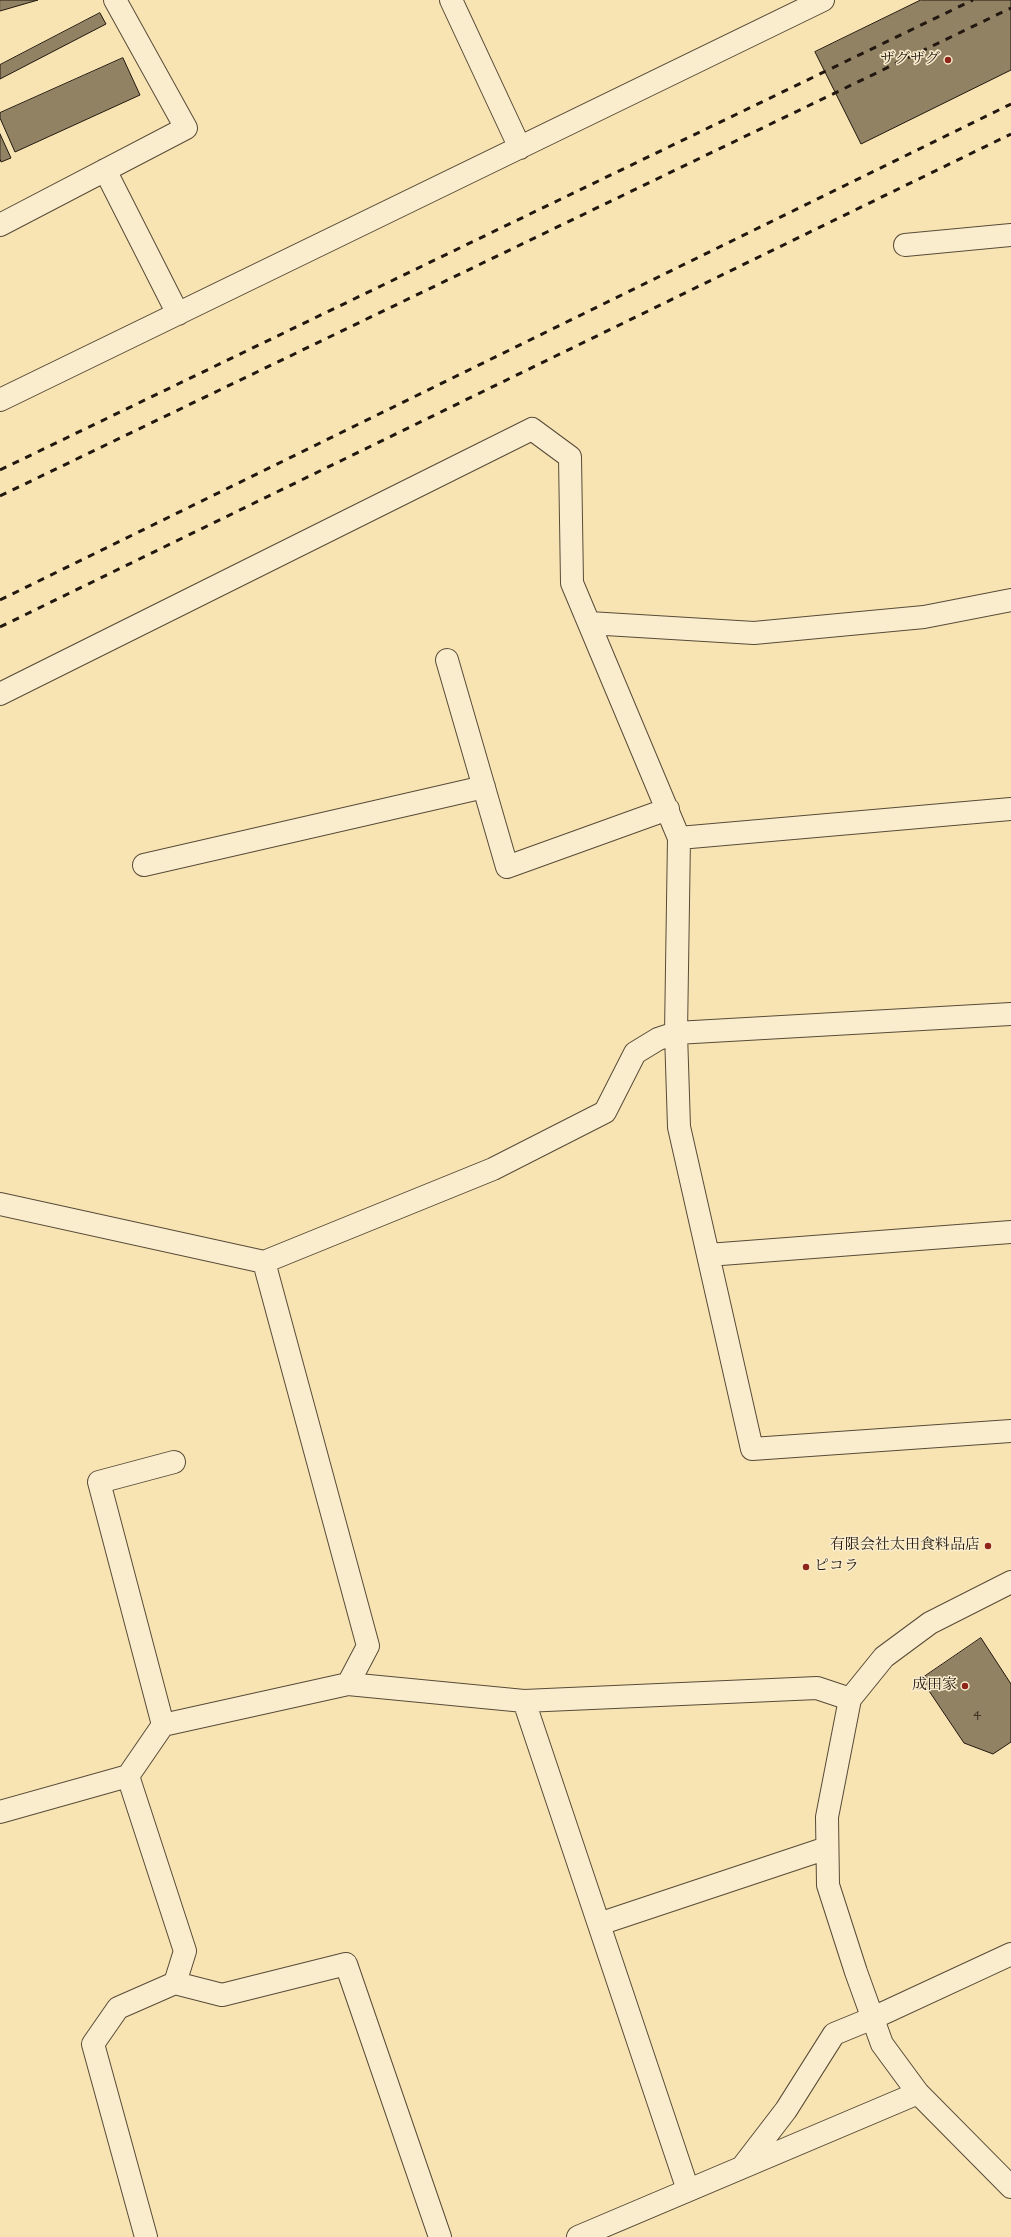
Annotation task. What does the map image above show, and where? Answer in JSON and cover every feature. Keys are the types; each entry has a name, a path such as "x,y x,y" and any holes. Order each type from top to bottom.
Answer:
{"street":[{"path":"450,0 520,148"},
{"path":"0,400 823,0"},
{"path":"0,225 186,128 123,2"},
{"path":"105,170 178,314"},
{"path":"905,245 1011,235"},
{"path":"0,694 532,429 570,456 572,583 679,838 676,1033 679,1126 752,1449 1011,1431"},
{"path":"589,622 754,633 924,617 1011,600"},
{"path":"448,660 507,867 668,810"},
{"path":"144,865 484,787"},
{"path":"679,838 1011,808"},
{"path":"0,1204 264,1262 494,1169 605,1112 634,1053 658,1039 676,1033 1011,1014"},
{"path":"708,1255 1011,1232"},
{"path":"264,1262 368,1646 348,1684"},
{"path":"163,1725 99,1482 174,1462"},
{"path":"1011,1582 930,1623 884,1657 850,1699 827,1817 828,1885 882,2044 918,2093 1011,2187"},
{"path":"0,1812 128,1776 163,1725 348,1684 524,1701 817,1688 850,1699"},
{"path":"524,1701 688,2190"},
{"path":"128,1776 185,1951 175,1983"},
{"path":"599,1924 828,1848"},
{"path":"742,2167 786,2110 834,2034 873,2018 1011,1954"},
{"path":"146,2237 93,2044 118,2008 175,1983 222,1994 346,1964 440,2237"},
{"path":"578,2237 918,2093"}],"building":[{"path":"0,0 38,0 0,11"},
{"path":"921,0 1011,0 1011,70 861,144 815,52"},
{"path":"100,13 106,24 0,79 0,65"},
{"path":"123,58 140,95 15,152 0,118 0,113"},
{"path":"0,134 11,158 1,162 0,159"},
{"path":"981,1638 1011,1684 1011,1742 993,1754 964,1743 921,1679"}],"railway":[{"path":"0,470 973,0"},
{"path":"0,496 1011,8"},
{"path":"0,600 1011,104"},
{"path":"0,627 1011,134"}],"place":[{"name":"ザグザグ","path":"948,60"},
{"name":"有限会社太田食料品店","path":"988,1546"},
{"name":"ピコラ","path":"806,1567"},
{"name":"成田家","path":"965,1686"}]}
